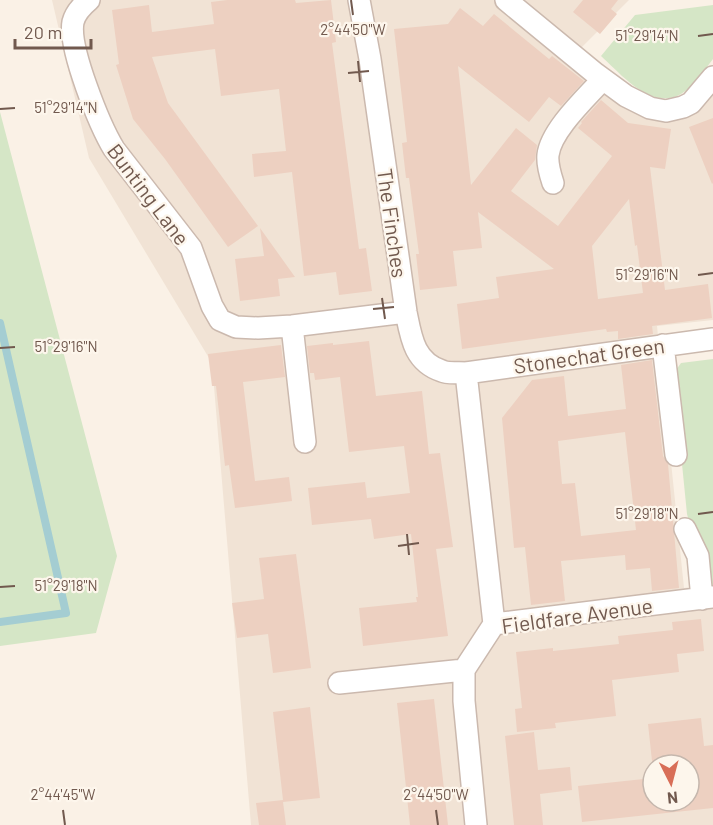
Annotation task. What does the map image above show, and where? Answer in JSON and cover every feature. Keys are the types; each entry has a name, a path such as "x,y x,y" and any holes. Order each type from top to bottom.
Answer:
{"street":[{"name":"Bunting Lane","path":"89,0 75,17 73,40 103,132 191,248 215,313 220,320 236,327 292,326 406,312"},
{"name":"The Finches","path":"359,0 370,59 406,312 414,349 425,362 442,372 466,373"},
{"path":"517,3 603,79 642,105 658,111 675,110 691,103 713,77"},
{"path":"553,183 548,158 552,141 603,79"},
{"path":"292,326 305,442"},
{"name":"Stonechat Green","path":"466,373 713,339"},
{"path":"663,345 676,455"},
{"path":"466,373 494,624"},
{"path":"685,529 698,556 708,598"},
{"name":"Fieldfare Avenue","path":"464,670 494,624 708,598"},
{"path":"339,683 464,670 464,701 476,825"}],"shaded area":[{"path":"52,0 629,0 570,59 650,117 713,88 713,320 657,326 684,588 713,584 713,825 251,825 212,363 89,158"}],"green space":[{"path":"713,5 713,59 694,83 681,94 670,98 659,98 648,94 627,80 601,56 635,15"},
{"path":"0,112 117,556 96,633 0,646"},
{"path":"713,359 713,587 707,587 687,514 676,370 681,363"}],"building":[{"path":"295,0 296,3 331,0 336,42 332,43 359,249 366,248 372,291 339,295 336,272 304,276 292,172 254,177 252,154 286,151 279,89 221,96 215,49 152,57 168,103 258,226 228,247 165,159 133,119 116,65 119,64 112,10 149,5 152,32 214,24 211,2"},
{"path":"583,0 618,0 611,9 617,14 600,34 573,12"},
{"path":"460,8 483,26 494,14 549,59 552,56 584,81 561,106 549,97 529,122 458,66 471,185 516,128 537,145 535,160 511,191 558,226 612,156 578,128 601,100 628,123 671,129 665,169 650,167 665,290 708,284 712,318 652,326 653,334 618,339 618,331 607,332 606,329 462,349 457,304 499,298 496,277 554,269 478,212 482,248 453,251 457,286 420,290 416,254 419,254 402,143 407,142 394,29 448,24","holes":["629,199 635,246 637,245 643,293 598,299 592,246"]},
{"path":"713,118 713,183 712,184 689,127"},
{"path":"260,228 295,277 278,279 280,296 240,301 235,259 264,256"},
{"path":"369,341 376,396 422,391 429,454 440,453 453,547 436,549 448,636 363,646 359,608 417,602 411,534 374,539 371,519 312,525 308,488 365,482 367,498 410,493 404,446 349,452 340,377 315,380 314,373 310,373 307,346"},
{"path":"281,345 285,377 243,382 255,481 289,477 292,501 235,508 229,465 225,466 216,386 212,386 208,354"},
{"path":"652,360 663,456 668,464 679,588 652,591 650,568 626,570 625,555 561,561 565,601 531,605 525,547 514,548 502,418 532,380 564,376 568,416 626,409 621,365","holes":["625,432 636,530 581,536 575,483 562,484 558,441"]},
{"path":"296,554 311,668 273,673 268,634 237,638 232,603 264,599 259,558"},
{"path":"701,619 704,651 677,654 679,672 612,680 616,716 555,723 556,728 517,732 515,709 522,708 516,652 553,648 553,651 619,644 618,636 673,630 672,622"},
{"path":"434,699 448,825 410,825 397,703"},
{"path":"310,707 320,798 283,802 286,825 259,825 256,803 283,800 273,712"},
{"path":"701,718 704,746 713,745 713,808 701,809 701,753 651,753 648,724"},
{"path":"534,732 538,770 570,767 572,790 540,794 543,825 514,825 505,736"},
{"path":"641,779 641,813 666,813 582,822 578,786"}],"waterway":[{"path":"0,323 66,613 0,622"}]}
